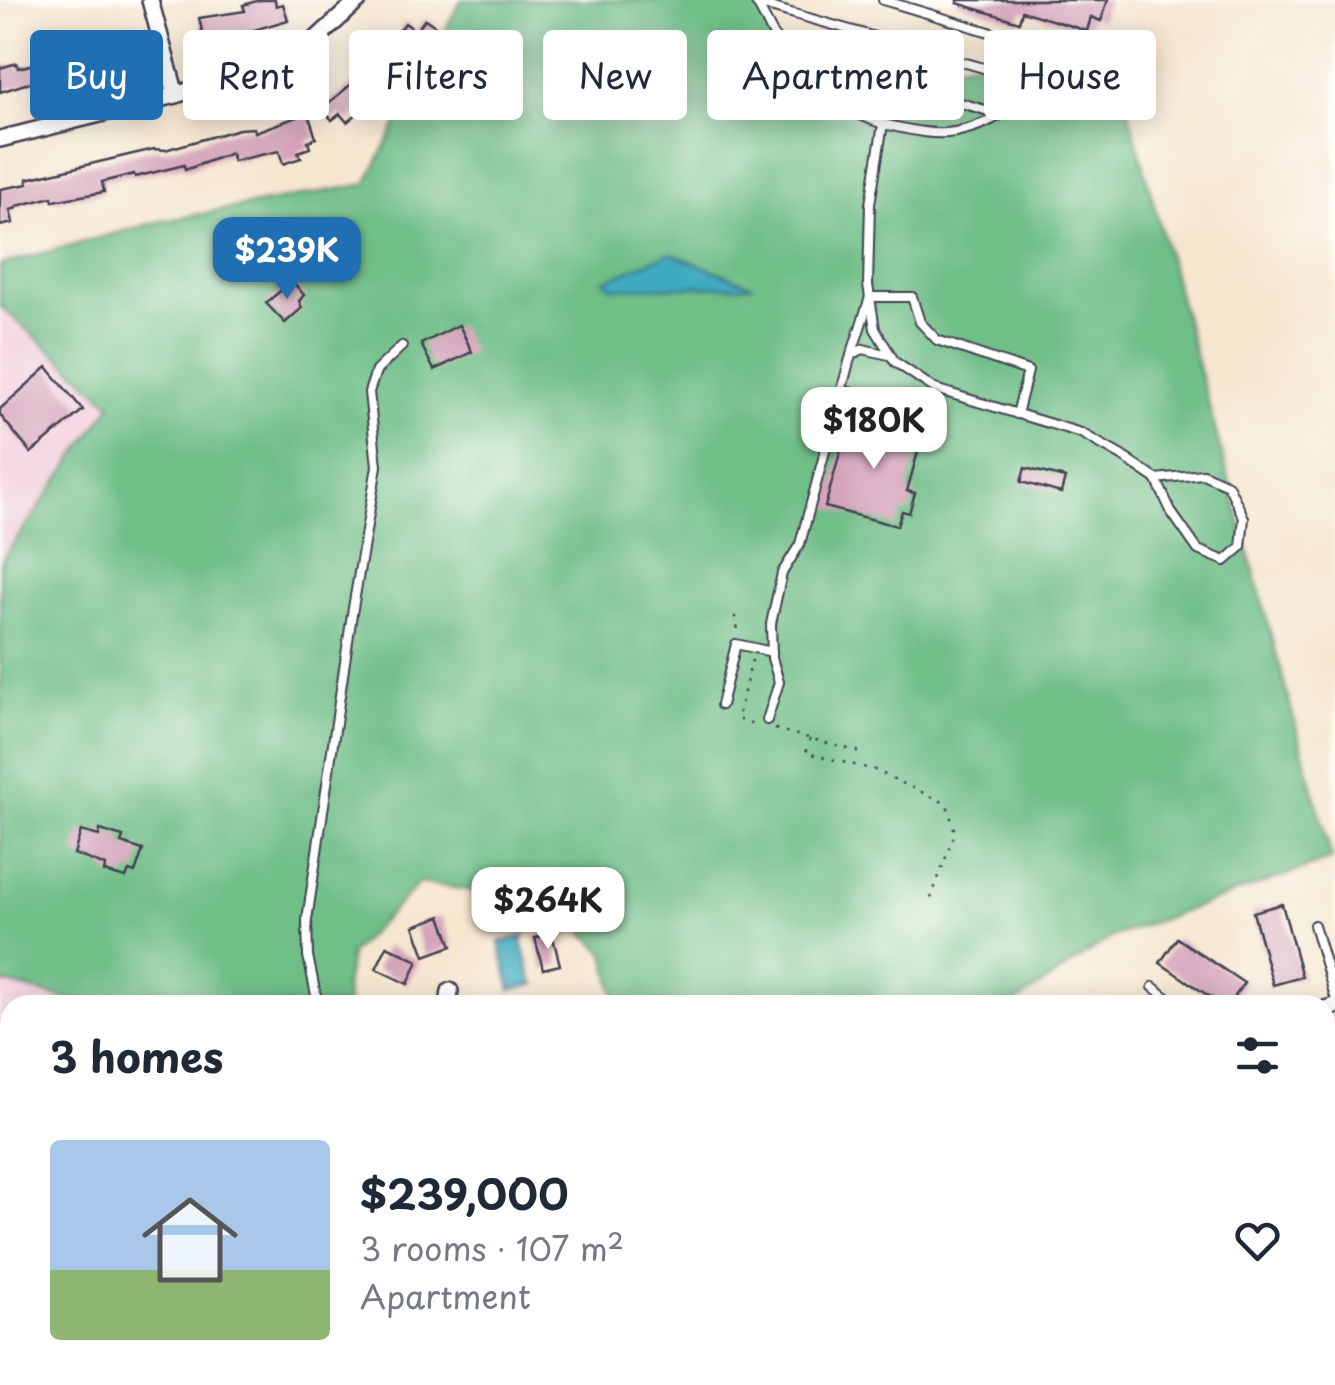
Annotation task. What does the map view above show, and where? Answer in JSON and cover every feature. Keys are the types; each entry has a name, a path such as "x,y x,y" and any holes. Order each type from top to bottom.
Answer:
{"street":[{"path":"150,0 176,95"},
{"path":"0,139 176,95 303,52 358,0"}],"lane":[{"path":"883,0 984,30"},
{"path":"756,1 984,67"},
{"path":"756,1 771,30"},
{"path":"872,120 916,131 954,132 985,120"},
{"path":"883,124 870,204 870,298 875,330 895,362 935,389 1081,433 1156,480 1172,513 1198,550 1225,561 1240,547 1244,518 1228,485 1203,474 1156,480"},
{"path":"870,298 912,297 920,322 938,340 1028,370 1017,414"},
{"path":"767,720 779,682 772,652 772,624 782,573 800,544 870,298"},
{"path":"316,995 308,956 307,920 375,485 376,450 369,392 376,371 402,346"},
{"path":"851,355 863,348 891,355"},
{"path":"841,390 920,410"},
{"path":"721,705 736,644 772,652"},
{"path":"1314,925 1334,995"},
{"path":"1153,987 1164,995"}],"path":[{"path":"810,739 806,753 875,770 946,804 955,832 929,904"}],"shaded area":[{"path":"0,306 113,404 0,563"},
{"path":"0,982 51,995 0,995"}],"green space":[{"path":"461,0 757,0 770,30 707,30 707,120 964,120 964,64 984,60 984,120 1131,120 1332,859 1113,936 1027,995 615,995 605,953 551,901 419,883 350,954 346,995 51,995 0,982 0,563 112,404 0,306 0,265 157,222 366,184 399,120 523,120 523,30 446,30"}],"water":[{"path":"670,253 753,286 613,288 604,281"},
{"path":"524,936 533,983 537,984 511,990 499,942"}],"building":[{"path":"275,0 276,6 283,4 288,20 254,30 202,30 199,18 245,11 243,5"},
{"path":"1108,0 1101,21 1091,17 1087,30 1022,11 1019,22 957,3"},
{"path":"425,19 441,30 417,30"},
{"path":"17,63 18,68 30,65 30,82 0,92 0,68"},
{"path":"349,86 350,120 347,122 340,114 332,120 329,102"},
{"path":"288,120 310,120 316,138 308,141 310,148 298,152 301,158 283,164 279,151 233,161 231,153 185,170 184,165 135,177 134,174 102,182 104,192 53,201 52,197 17,206 10,210 13,223 0,226 0,189 28,184 27,179 154,149 165,150 239,129 254,128 255,132"},
{"path":"292,281 304,295 299,301 302,308 285,323 266,303"},
{"path":"459,325 472,352 434,370 421,344"},
{"path":"47,367 83,410 31,453 0,415 0,409"},
{"path":"850,417 922,437 907,491 915,493 909,513 902,511 897,526 825,507"},
{"path":"1025,468 1065,478 1061,493 1021,482"},
{"path":"100,830 123,837 121,843 143,850 135,873 129,871 126,878 104,872 106,866 74,854 81,831 99,836"},
{"path":"1282,904 1302,977 1273,985 1253,912"},
{"path":"441,916 452,946 425,956 414,926"},
{"path":"552,934 560,965 543,969 535,938"},
{"path":"1177,938 1244,983 1236,995 1207,995 1160,963"},
{"path":"387,946 418,961 408,984 376,969"}]}
